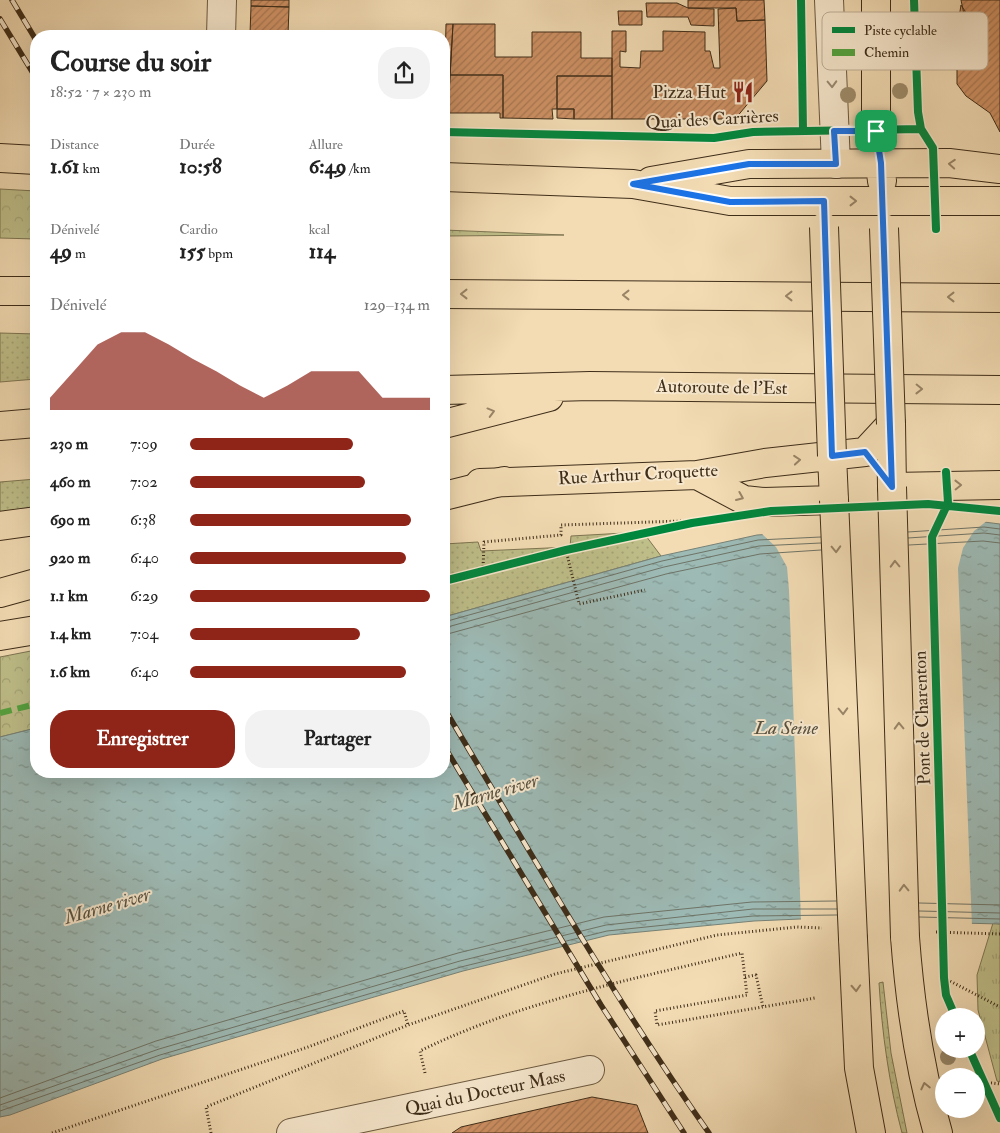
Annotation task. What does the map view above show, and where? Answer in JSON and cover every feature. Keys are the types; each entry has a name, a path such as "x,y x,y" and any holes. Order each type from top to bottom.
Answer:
{"main road":[{"name":"Pont de Charenton","path":"876,70 876,131 881,163 891,424 905,937 915,1037 925,1088 938,1133"},
{"path":"0,158 30,160"},
{"path":"633,184 749,164 950,163 1000,170"},
{"path":"836,164 824,214 832,456 859,1068 871,1133"},
{"path":"450,177 633,184 730,202 824,214 882,201 1000,201"},
{"path":"0,291 30,291"},
{"path":"450,294 1000,298"},
{"path":"450,422 590,386"},
{"name":"Autoroute de l’Est","path":"450,390 590,386 1000,390"},
{"path":"0,426 30,424"},
{"path":"891,424 865,452 892,487 1000,484"},
{"name":"Rue Arthur Croquette","path":"450,486 504,481 697,475 764,463 865,452"},
{"path":"697,475 744,500 764,502 834,500"},
{"path":"450,494 504,481"},
{"path":"0,526 30,522"},
{"path":"0,593 30,585"},
{"path":"0,636 30,631"}],"street":[{"path":"220,30 222,0"},
{"path":"832,70 836,164"},
{"name":"Quai du Docteur Mass","path":"291,1133 390,1123 432,1103 590,1070"}],"path":[{"path":"483,570 484,542 561,535 561,525 669,520"},
{"path":"566,550 579,604 645,590"},
{"path":"944,926 944,940"},
{"path":"211,1133 206,1108 408,1025 555,974 717,935 797,927 826,928"},
{"path":"932,932 1000,934"},
{"path":"432,1103 420,1052 462,1030 565,995 742,953 747,996 655,1012 657,1025 815,998"},
{"path":"745,977 756,976 763,1007"},
{"path":"945,978 1000,1007"},
{"path":"52,1133 308,1048 404,1012 408,1025"},
{"path":"985,1085 1000,1084"}],"green space":[{"path":"0,189 30,191 30,239 0,238"},
{"path":"450,230 564,235 450,236"},
{"path":"0,333 30,334 30,380 0,382"},
{"path":"30,480 30,510 0,515 0,482"},
{"path":"643,532 661,556 450,615 450,544 478,542 481,551 570,547 571,536"},
{"path":"30,651 30,730 0,737 0,657"},
{"path":"993,923 1000,924 1000,1082 997,1081 985,1036 985,1008 978,1008 977,975"},
{"path":"883,982 891,1053 907,1133 902,1133 893,1096 882,1021 879,983"}],"water":[{"name":"La Seine","path":"984,522 1000,524 1000,924 800,919 754,921 609,935 463,971 162,1059 0,1117 0,737 30,730 30,778 450,778 450,615 661,556 757,535"}],"pier":[{"path":"988,520 974,531 963,548 958,568 972,926 801,921 787,567 776,547 761,533"}],"building":[{"path":"251,0 289,0 289,7 251,6"},
{"path":"688,0 764,0 765,20 737,21 736,8 688,8"},
{"path":"961,0 1000,0 1000,132 990,113 966,96 957,84 957,70 988,70 988,12 964,12"},
{"path":"646,3 677,3 688,8 714,9 714,26 691,25 688,17 647,17"},
{"path":"961,5 965,12 960,12"},
{"path":"251,6 289,7 288,30 250,30"},
{"path":"736,8 737,21 765,20 767,81 735,119 612,119 612,31 626,31 626,52 620,51 620,67 640,68 641,51 663,51 663,31 705,32 705,51 710,51 714,68 720,68 718,9"},
{"path":"618,11 642,11 642,25 619,25"},
{"path":"446,24 453,24 450,77 450,30 446,30"},
{"path":"453,24 495,24 495,57 532,57 532,32 581,32 581,58 612,58 612,76 557,76 557,109 552,109 553,119 503,118 503,75 450,75"},
{"path":"450,75 503,75 503,118 500,118 500,113 450,113"},
{"path":"557,76 612,76 612,119 574,119 574,109 557,109"},
{"path":"557,109 574,109 574,119 557,118"},
{"path":"592,1097 637,1105 648,1133 452,1133 461,1127"}],"railway":[{"path":"12,0 30,30"},
{"path":"0,19 30,68"},
{"path":"450,718 639,1029 709,1133"},
{"path":"450,756 601,1005 684,1133"}],"marked path":[{"path":"0,713 30,706"}],"cycle path":[{"path":"801,0 803,130"},
{"path":"914,0 914,12"},
{"path":"916,70 918,112 921,129 933,148 936,229"},
{"name":"Quai des Carrières","path":"450,132 714,138 753,132 921,129"},
{"path":"946,472 948,503 932,537 944,978 946,995 952,1008"},
{"path":"450,579 566,550 692,523 771,511 928,504 1000,511"},
{"path":"973,1058 1000,1118"}],"place":[{"name":"Pizza Hut","path":"743,92"}],"route":[{"path":"834,131 876,131 881,163 892,487 865,452 832,456 824,201 730,202 633,184 749,164 836,164 834,131"}],"water label":[{"name":"Marne river","path":"495,791"},
{"name":"Marne river","path":"107,905"}]}
